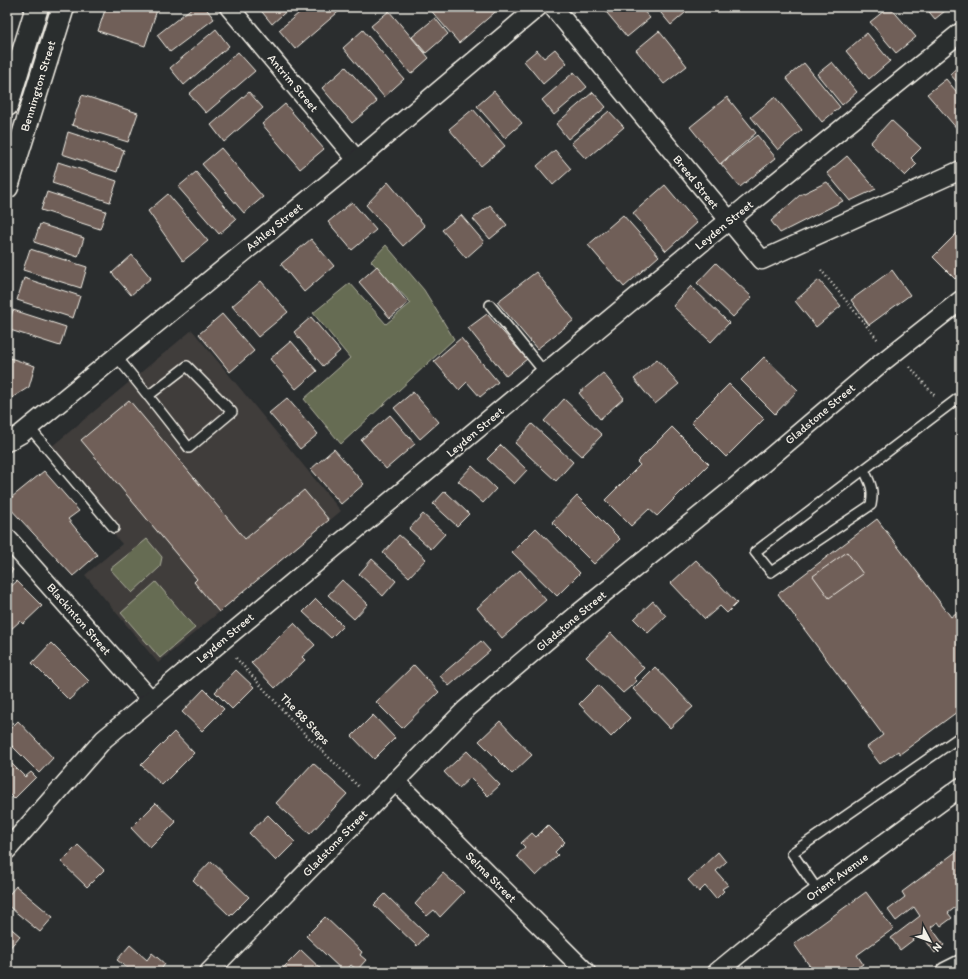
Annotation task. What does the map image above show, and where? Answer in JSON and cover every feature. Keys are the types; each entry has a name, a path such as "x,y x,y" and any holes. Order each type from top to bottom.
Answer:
{"main road":[{"name":"Bennington Street","path":"7,105 37,7"},
{"name":"Bennington Street","path":"7,187 63,7"},
{"path":"27,41 50,48"}],"street":[{"name":"Antrim Street","path":"229,7 357,160"},
{"name":"Ashley Street","path":"7,442 29,427 357,160 538,7"},
{"name":"Breed Street","path":"553,7 728,221 762,260 961,170"},
{"name":"Leyden Street","path":"7,850 104,739 728,221 961,32"},
{"name":"Gladstone Street","path":"209,972 465,710 579,613 734,488 880,364 961,300"},
{"name":"Blackinton Street","path":"7,538 150,700"},
{"name":"Selma Street","path":"395,781 586,972"},
{"name":"Orient Avenue","path":"717,972 818,891 961,787"},
{"path":"945,972 961,964"}],"lane":[{"path":"490,305 545,373"},
{"path":"116,356 189,448 232,412 187,366 148,396"},
{"path":"864,470 872,488 873,496 871,505 771,572 756,552 961,396"},
{"path":"29,427 114,528"},
{"path":"818,891 792,853 961,736"}],"path":[{"path":"821,270 881,344"},
{"path":"915,363 909,368 961,424"},
{"name":"The 88 Steps","path":"236,658 298,727 364,791"}],"shaded area":[{"path":"192,330 341,511 158,663 85,575 122,544 45,452"}],"green space":[{"path":"386,245 424,290 454,339 341,444 304,399 350,358 313,313 350,283 386,324 411,303 371,261"},
{"path":"147,539 162,557 160,567 132,593 110,569"},
{"path":"156,582 195,628 160,658 121,613"}],"building":[{"path":"106,7 158,7 145,46 98,31"},
{"path":"193,7 205,7 214,19 170,52 157,35"},
{"path":"258,7 291,7 272,24"},
{"path":"306,7 344,7 295,49 279,30"},
{"path":"428,7 501,7 459,43"},
{"path":"602,7 640,7 650,18 627,37"},
{"path":"656,7 692,7 671,25"},
{"path":"889,7 916,37 896,53 870,22"},
{"path":"925,7 950,7 935,19"},
{"path":"389,11 429,58 411,74 371,26"},
{"path":"435,18 448,34 426,53 412,37"},
{"path":"216,29 229,46 184,85 170,68"},
{"path":"363,30 404,79 384,97 343,48"},
{"path":"659,31 687,66 664,84 636,50"},
{"path":"867,33 890,61 869,79 846,51"},
{"path":"555,49 567,63 543,84 524,61 537,50 544,58"},
{"path":"238,52 255,71 206,113 189,94"},
{"path":"832,62 857,92 842,105 817,74"},
{"path":"804,63 840,107 822,122 786,78"},
{"path":"961,64 961,87 950,74"},
{"path":"346,67 377,102 352,123 322,88"},
{"path":"574,72 587,87 554,115 542,100"},
{"path":"946,79 961,97 961,129 959,131 927,94"},
{"path":"494,91 522,123 505,138 477,106"},
{"path":"249,92 263,108 224,142 211,125"},
{"path":"593,92 606,107 568,139 556,124"},
{"path":"82,95 138,113 128,142 72,125"},
{"path":"727,97 756,133 720,164 690,127"},
{"path":"775,97 802,130 778,150 751,117"},
{"path":"285,104 324,149 300,169 262,124"},
{"path":"473,109 505,146 481,166 449,129"},
{"path":"609,111 624,127 586,159 571,143"},
{"path":"891,120 921,148 911,158 917,164 905,176 870,143"},
{"path":"68,132 124,150 117,172 62,154"},
{"path":"757,135 776,158 740,187 721,164"},
{"path":"221,148 263,197 244,213 202,164"},
{"path":"555,150 571,169 553,185 537,166"},
{"path":"847,156 876,189 850,201 827,173"},
{"path":"58,162 117,181 110,202 52,183"},
{"path":"196,172 236,219 219,234 178,187"},
{"path":"388,182 425,226 403,246 366,205"},
{"path":"827,182 843,201 780,233 771,221 800,195"},
{"path":"665,185 697,223 666,251 633,213"},
{"path":"47,192 106,211 100,229 41,210"},
{"path":"168,194 208,241 183,261 148,211"},
{"path":"352,202 376,230 352,250 328,222"},
{"path":"490,205 507,225 490,239 473,219"},
{"path":"461,215 484,242 466,258 442,230"},
{"path":"623,215 659,256 624,287 588,245"},
{"path":"40,224 84,238 78,257 34,242"},
{"path":"961,229 961,273 955,279 933,257"},
{"path":"311,239 334,266 304,292 281,264"},
{"path":"30,249 87,267 81,288 23,270"},
{"path":"132,255 151,278 131,295 112,273"},
{"path":"716,263 752,297 733,317 697,283"},
{"path":"377,266 408,303 390,318 359,282"},
{"path":"892,270 910,295 869,325 851,300"},
{"path":"536,272 574,320 537,349 497,302"},
{"path":"24,278 80,296 73,318 17,300"},
{"path":"819,280 841,306 816,327 795,301"},
{"path":"261,281 288,312 258,337 232,306"},
{"path":"691,286 729,323 711,342 673,306"},
{"path":"13,310 66,327 60,346 7,329"},
{"path":"222,314 254,351 230,372 199,334"},
{"path":"487,314 527,359 506,376 468,328"},
{"path":"311,317 340,351 323,366 294,332"},
{"path":"461,338 498,382 480,397 467,382 459,390 434,361"},
{"path":"291,341 317,371 296,389 270,359"},
{"path":"7,357 35,366 29,387 7,401"},
{"path":"764,357 798,390 775,414 741,380"},
{"path":"657,359 679,384 655,404 634,379"},
{"path":"603,373 624,398 600,419 579,393"},
{"path":"729,384 764,419 726,457 691,422"},
{"path":"413,392 439,422 420,439 394,408"},
{"path":"287,398 318,434 300,449 269,413"},
{"path":"564,399 602,435 582,456 544,421"},
{"path":"129,400 245,539 304,490 329,520 219,612 194,582 197,579 81,440"},
{"path":"390,415 415,444 386,469 361,440"},
{"path":"532,424 573,462 556,481 515,443"},
{"path":"672,427 709,464 657,516 649,509 631,526 605,500 640,465 637,462"},
{"path":"501,445 527,470 514,484 487,459"},
{"path":"334,449 364,484 341,504 311,469"},
{"path":"472,466 496,489 483,503 458,481"},
{"path":"44,471 79,511 68,519 97,555 73,576 7,505 7,501"},
{"path":"445,491 469,514 457,526 433,504"},
{"path":"577,496 620,539 594,564 552,522"},
{"path":"423,514 445,534 431,549 409,529"},
{"path":"877,519 951,617 961,609 961,709 900,754 898,751 880,764 867,747 883,735 778,594"},
{"path":"536,528 580,573 557,596 512,552"},
{"path":"399,535 426,559 409,577 383,553"},
{"path":"847,552 863,574 829,598 813,576"},
{"path":"372,559 396,581 383,596 359,574"},
{"path":"696,560 737,603 727,613 720,606 705,619 671,583"},
{"path":"7,564 13,570 7,577"},
{"path":"520,570 546,600 502,638 477,608"},
{"path":"342,580 368,604 354,619 328,595"},
{"path":"17,581 42,606 23,624 20,621 9,631 7,629 7,590"},
{"path":"316,599 343,626 331,638 303,612"},
{"path":"653,601 666,616 648,633 634,619"},
{"path":"294,623 315,645 302,657 305,660 275,688 251,663"},
{"path":"611,633 644,668 634,678 637,681 623,693 586,657"},
{"path":"481,641 490,651 449,686 440,676"},
{"path":"51,643 89,681 69,700 32,663"},
{"path":"414,665 439,692 402,728 376,702"},
{"path":"655,667 693,707 670,728 633,689"},
{"path":"236,670 254,687 232,709 215,692"},
{"path":"598,685 630,718 611,737 579,704"},
{"path":"204,689 224,709 202,731 182,712"},
{"path":"373,715 395,738 374,759 352,736"},
{"path":"18,721 53,758 39,773 7,741 7,732"},
{"path":"500,721 532,755 512,774 479,741"},
{"path":"174,732 194,753 162,785 141,765"},
{"path":"467,751 500,785 488,796 470,778 459,788 444,772"},
{"path":"7,759 25,777 31,772 36,777 14,799 7,792"},
{"path":"313,763 347,794 310,834 276,803"},
{"path":"156,803 176,822 150,848 131,828"},
{"path":"268,815 295,842 276,861 249,833"},
{"path":"548,825 565,842 555,852 558,855 536,876 517,856 525,847 521,843 532,833 536,837"},
{"path":"78,845 104,870 87,887 61,862"},
{"path":"961,848 961,903 948,913 952,918 941,926 938,922 931,927 944,945 935,953 921,934 900,950 891,938 920,916 914,907 896,921 888,910 905,897 902,892"},
{"path":"718,852 726,862 716,871 728,885 722,889 724,891 716,899 705,886 699,892 688,880"},
{"path":"211,861 249,897 230,916 193,880"},
{"path":"443,873 464,892 440,917 434,910 427,916 415,904"},
{"path":"16,886 53,917 40,932 7,905 7,897"},
{"path":"866,892 893,929 857,955 863,964 852,972 838,972 837,970 833,972 814,972 794,944"},
{"path":"385,894 427,935 417,946 374,905"},
{"path":"325,917 362,952 360,955 366,960 357,970 351,965 344,972 306,936"},
{"path":"7,925 20,936 7,951"},
{"path":"130,945 147,960 152,953 165,964 160,971 161,972 132,972 117,960"},
{"path":"301,950 324,972 285,972 282,969"},
{"path":"545,966 552,972 540,972"}]}
